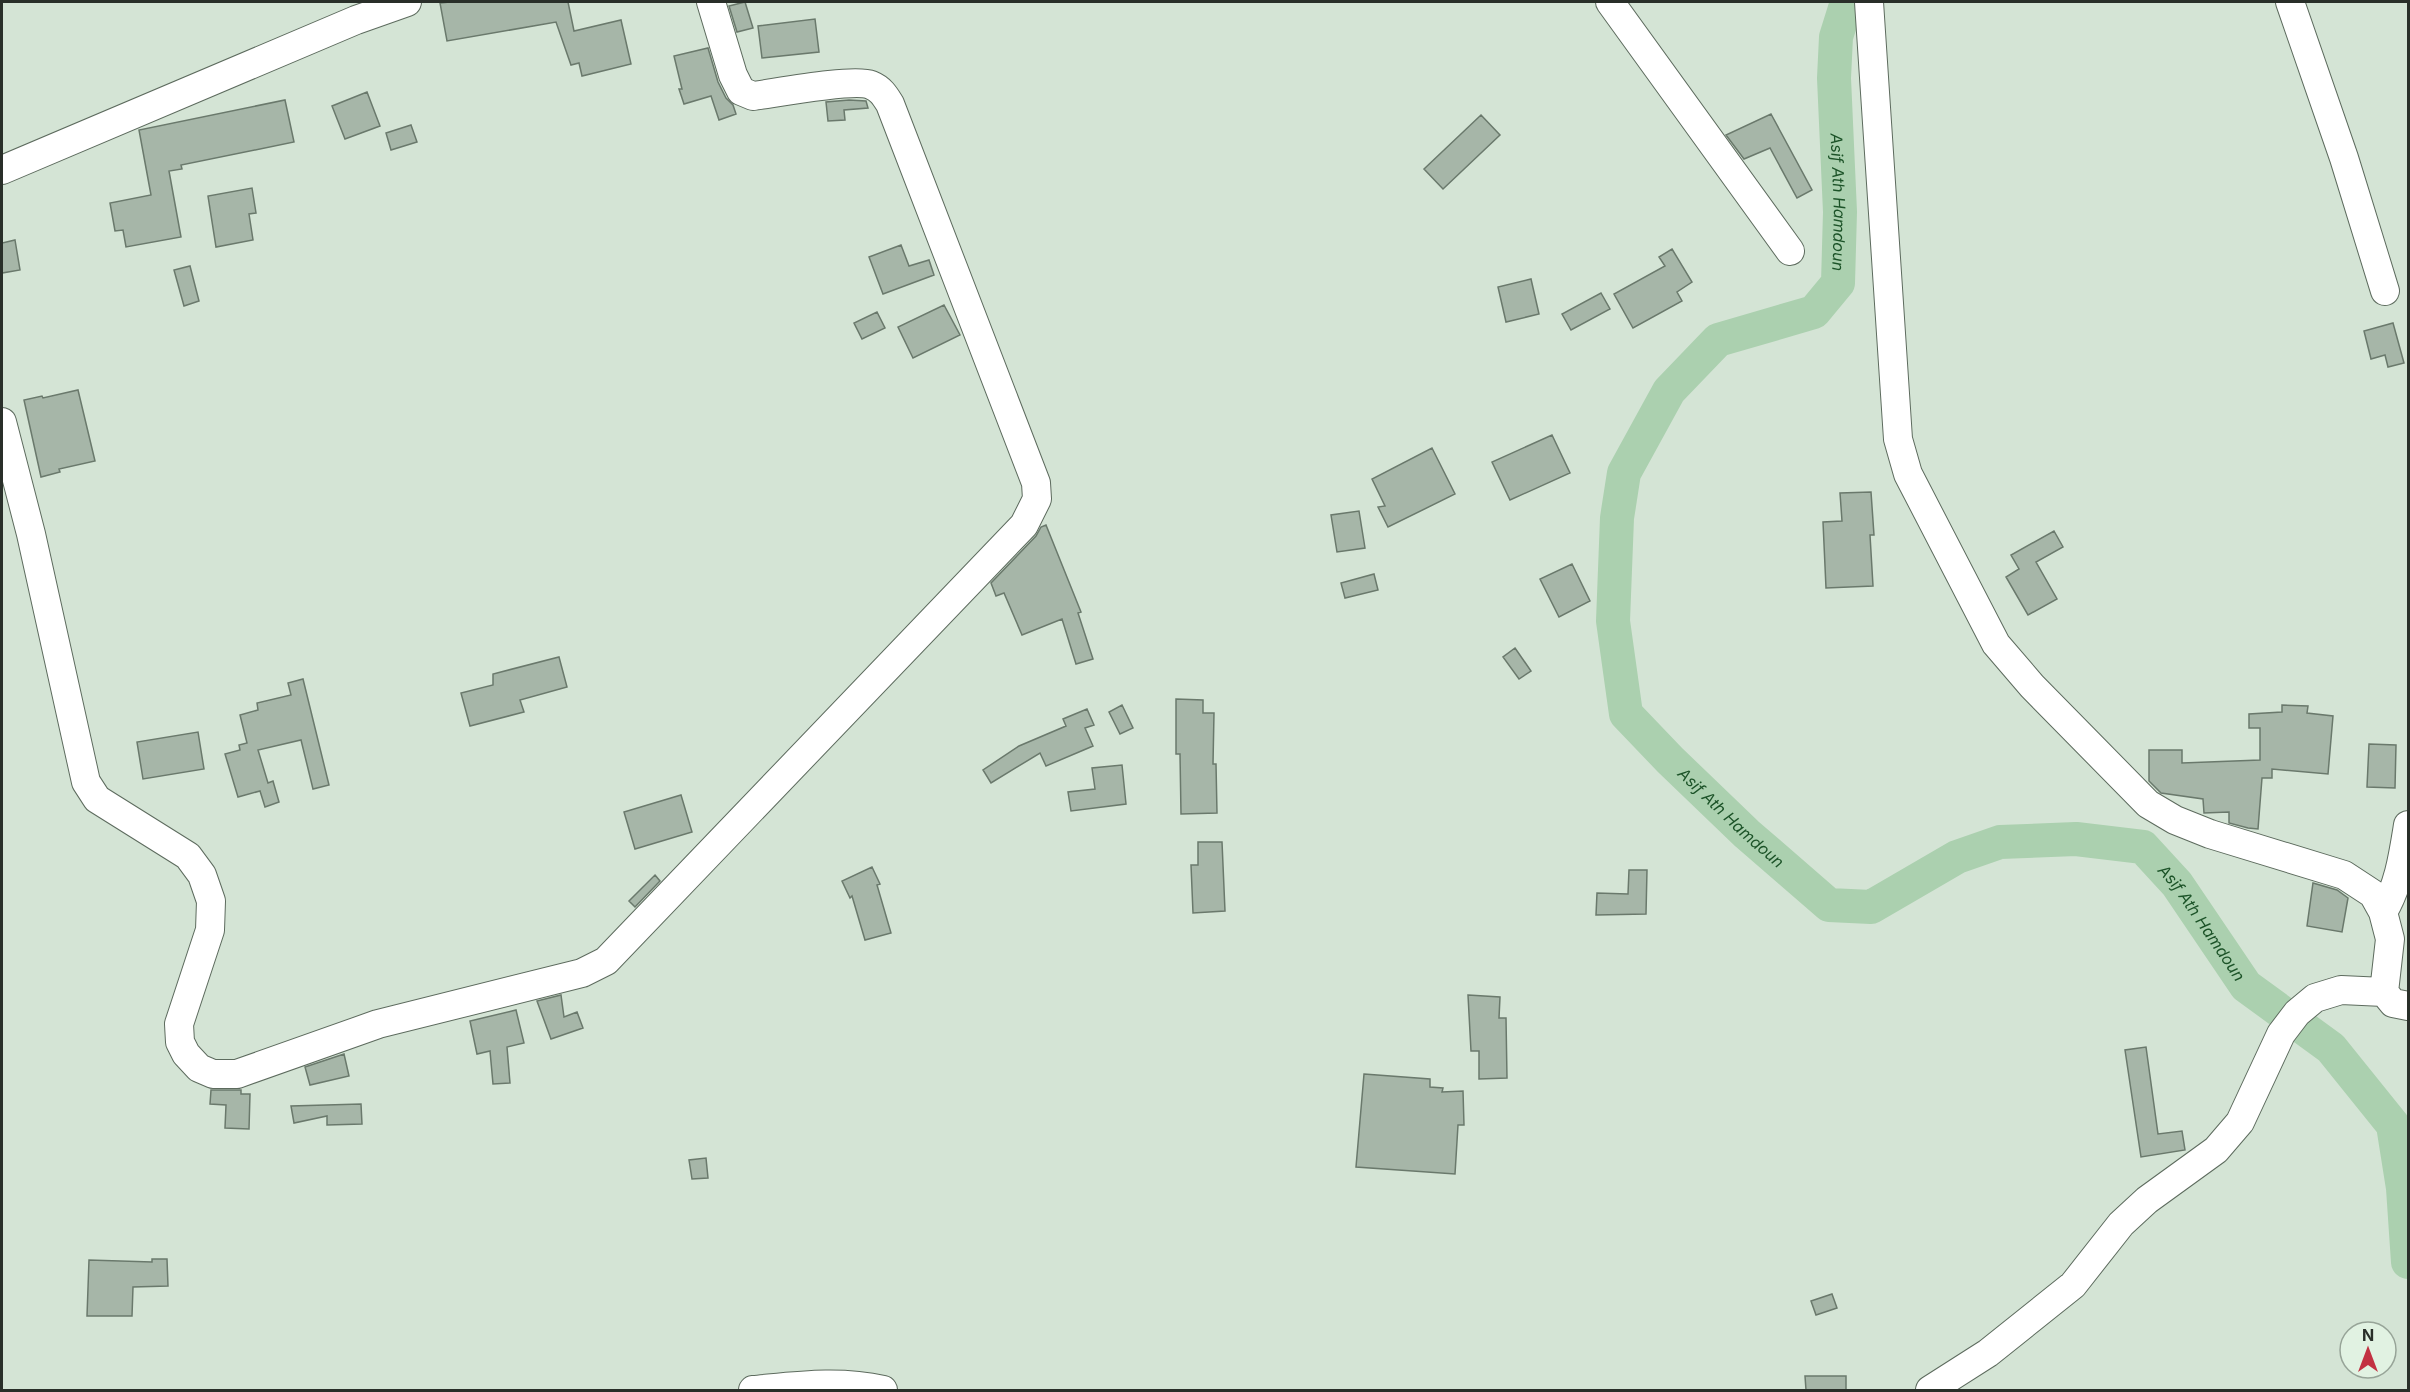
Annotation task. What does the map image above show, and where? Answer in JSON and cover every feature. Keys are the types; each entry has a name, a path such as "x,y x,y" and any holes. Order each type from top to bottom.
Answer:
{"street":[{"path":"2,170 356,20 407,2"},
{"path":"2,422 31,534 86,782 97,799 188,856 202,875 211,901 210,930 179,1024 180,1042 186,1054 199,1068 213,1074 237,1074 378,1024 582,973 606,961 1024,525 1037,499 1036,483 890,104 881,91 868,84 846,84 753,96 741,91 733,75 711,2"},
{"path":"1610,2 1790,251"},
{"path":"1869,2 1898,439 1908,474 1996,644 2032,686 2148,804 2210,834 2344,875 2373,894 2383,912 2390,939 2384,992 2393,1003 2409,1006"},
{"path":"2290,2 2344,158 2385,291"},
{"path":"2383,912 2392,897 2401,870 2409,825"},
{"path":"1930,1390 1988,1353 2073,1285 2121,1224 2147,1200 2216,1150 2240,1122 2281,1034 2297,1013 2315,998 2341,990 2384,992"},
{"path":"753,1390 820,1383 883,1390"}],"building":[{"path":"568,2 574,31 621,20 631,64 582,76 579,63 571,65 556,22 447,41 440,3"},
{"path":"745,2 753,28 737,32 729,6"},
{"path":"815,19 819,52 762,58 758,26"},
{"path":"708,48 718,82 736,114 719,120 711,96 684,104 679,89 682,89 674,56"},
{"path":"367,92 380,126 345,139 332,106"},
{"path":"285,100 294,142 181,165 182,169 169,171 181,237 126,247 123,230 115,231 110,203 151,195 139,130"},
{"path":"866,101 868,108 844,110 845,120 828,121 826,102"},
{"path":"1771,114 1812,190 1797,198 1770,148 1744,159 1726,135"},
{"path":"1481,115 1500,135 1443,189 1424,169"},
{"path":"411,125 417,142 391,150 386,133"},
{"path":"252,188 256,213 249,214 253,240 216,247 208,196"},
{"path":"15,240 20,270 2,273 2,243"},
{"path":"901,245 909,266 929,260 934,275 883,294 869,257"},
{"path":"1672,249 1692,282 1677,292 1682,301 1633,328 1614,294 1665,266 1659,257"},
{"path":"190,266 199,301 184,306 174,270"},
{"path":"1531,279 1539,314 1506,322 1498,287"},
{"path":"1601,293 1610,309 1571,330 1562,314"},
{"path":"944,305 960,335 913,358 898,327"},
{"path":"877,312 885,328 862,339 854,323"},
{"path":"2393,323 2404,363 2388,367 2385,355 2371,359 2364,331"},
{"path":"78,390 95,461 59,469 60,472 41,477 24,400"},
{"path":"1552,435 1570,473 1510,500 1492,462"},
{"path":"1432,448 1455,494 1388,527 1378,507 1385,506 1372,479"},
{"path":"1871,492 1874,535 1870,535 1873,586 1826,588 1823,522 1842,521 1840,493"},
{"path":"1359,511 1365,548 1337,552 1331,515"},
{"path":"1046,525 1081,612 1078,613 1093,659 1076,664 1062,619 1022,635 1004,593 996,596 991,583 1036,536 1041,527"},
{"path":"2054,531 2063,547 2036,562 2057,599 2028,615 2006,577 2019,569 2011,555"},
{"path":"1572,564 1590,601 1559,617 1540,579"},
{"path":"1374,574 1378,590 1345,598 1341,583"},
{"path":"1515,648 1531,671 1519,679 1503,657"},
{"path":"559,657 567,687 520,700 524,712 470,726 461,693 493,685 493,674"},
{"path":"303,679 329,785 313,789 301,740 258,750 268,783 273,781 279,802 265,807 260,791 238,797 225,754 240,750 239,745 247,743 240,715 258,710 257,703 291,695 288,683"},
{"path":"1176,699 1203,700 1203,713 1214,713 1213,764 1216,764 1217,813 1181,814 1180,754 1176,754"},
{"path":"1122,705 1133,728 1120,734 1109,712"},
{"path":"2282,705 2308,706 2307,713 2333,716 2328,774 2272,769 2272,778 2262,778 2258,829 2229,823 2229,812 2204,813 2203,799 2161,793 2149,781 2149,750 2182,750 2182,763 2260,760 2260,728 2249,728 2249,714 2282,712"},
{"path":"1087,709 1094,725 1085,728 1093,746 1046,766 1040,753 991,783 983,770 1019,746 1066,726 1063,719"},
{"path":"198,732 204,769 143,779 137,742"},
{"path":"2369,744 2396,745 2395,788 2367,787"},
{"path":"1122,765 1126,804 1071,811 1068,792 1095,789 1092,768"},
{"path":"681,795 692,832 635,849 624,812"},
{"path":"1198,842 1222,842 1225,911 1193,913 1191,865 1198,865"},
{"path":"872,867 880,884 877,885 891,933 865,940 852,896 850,898 842,881"},
{"path":"1629,870 1647,870 1646,914 1596,915 1597,893 1628,894"},
{"path":"655,875 660,881 635,907 629,901"},
{"path":"2313,883 2337,890 2348,898 2342,932 2307,926"},
{"path":"561,995 564,1017 577,1012 583,1028 551,1039 537,1001"},
{"path":"1468,995 1500,997 1499,1018 1506,1018 1507,1078 1479,1079 1479,1051 1471,1051"},
{"path":"516,1010 524,1043 507,1047 510,1083 493,1084 490,1051 477,1054 470,1021"},
{"path":"2146,1047 2158,1134 2182,1131 2185,1150 2141,1157 2125,1050"},
{"path":"344,1054 349,1076 310,1085 305,1067"},
{"path":"1364,1074 1430,1079 1430,1087 1443,1088 1442,1092 1463,1091 1464,1125 1458,1125 1455,1174 1356,1167"},
{"path":"211,1090 241,1090 241,1094 250,1094 249,1129 225,1128 226,1105 210,1104"},
{"path":"361,1104 362,1124 327,1125 327,1116 294,1123 291,1106"},
{"path":"706,1158 708,1178 692,1179 689,1160"},
{"path":"152,1259 167,1259 168,1286 133,1287 132,1316 87,1316 89,1260 152,1262"},
{"path":"1832,1294 1837,1308 1816,1315 1811,1301"},
{"path":"1805,1376 1846,1376 1846,1390 1806,1390"}],"waterway":[{"name":"Asif Ath Hamdoun","path":"1847,2 1836,37 1834,78 1840,212 1838,283 1814,312 1718,340 1669,391 1624,473 1617,518 1613,621 1626,714 1747,834 1829,905 1871,907 1957,857 2000,842 2076,839 2143,847 2177,884 2246,986 2331,1048 2393,1125 2403,1188 2408,1262"}]}
